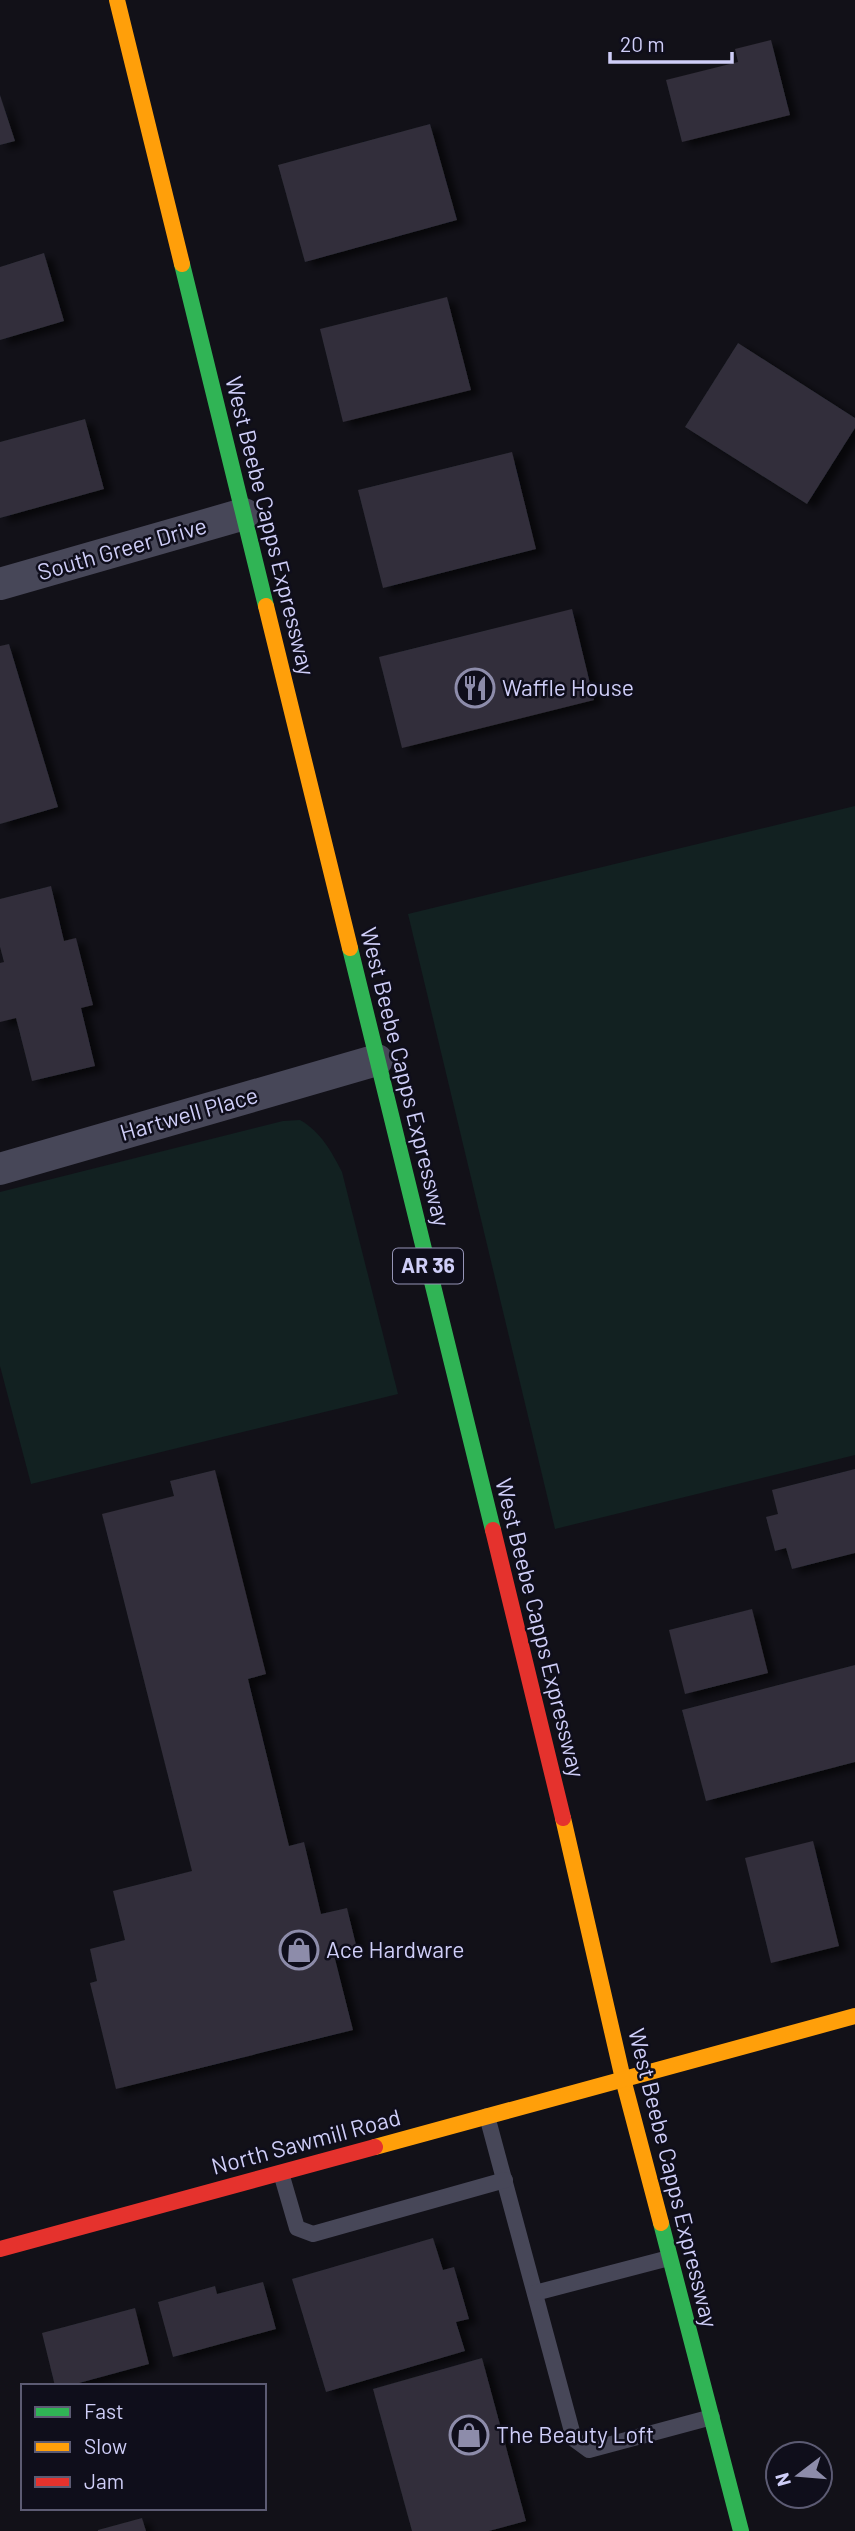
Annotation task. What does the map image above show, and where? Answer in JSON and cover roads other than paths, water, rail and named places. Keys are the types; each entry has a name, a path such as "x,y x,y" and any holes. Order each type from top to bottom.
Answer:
{"main road":[{"name":"West Beebe Capps Expressway","path":"117,0 548,1755 623,2079 741,2531"},
{"name":"North Sawmill Road","path":"0,2249 855,2016"}],"street":[{"name":"South Greer Drive","path":"0,584 244,514"},
{"name":"Hartwell Place","path":"0,1169 377,1060"}],"lane":[{"path":"488,2116 574,2439 589,2449 712,2417"},
{"path":"281,2173 297,2228 313,2234 505,2180"},
{"path":"535,2293 669,2258"}],"place":[{"name":"Waffle House","path":"475,688"},
{"name":"Ace Hardware","path":"299,1950"},
{"name":"The Beauty Loft","path":"469,2435"}]}
